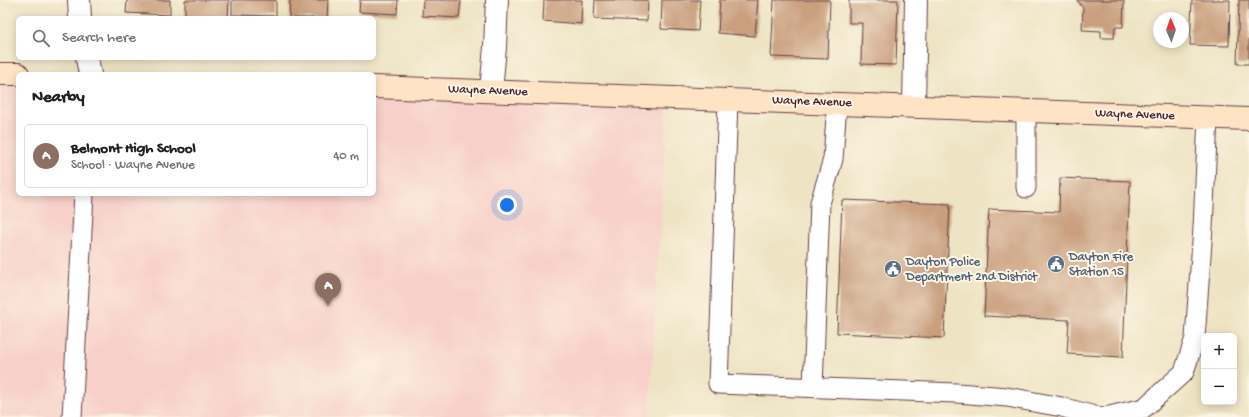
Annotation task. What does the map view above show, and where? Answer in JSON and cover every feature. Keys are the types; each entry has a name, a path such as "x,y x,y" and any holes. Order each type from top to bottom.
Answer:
{"main road":[{"path":"0,74 16,74"},
{"name":"Wayne Avenue","path":"376,87 1249,119"}],"street":[{"path":"79,0 80,16"},
{"path":"491,91 497,0"},
{"path":"914,106 916,0"},
{"path":"87,60 90,72"}],"lane":[{"path":"728,100 718,384 956,393 1007,397 1062,407 1098,417"},
{"path":"813,387 820,203 833,159 837,103"},
{"path":"1026,111 1026,188"},
{"path":"1105,417 1144,408 1184,372 1195,338 1203,228 1208,117"},
{"path":"72,417 84,196"}],"shaded area":[{"path":"0,74 16,74 16,196 376,196 376,87 668,97 649,417 0,417"}],"building":[{"path":"127,0 170,0 170,15 126,13"},
{"path":"185,0 229,0 228,16 185,16"},
{"path":"232,0 276,0 276,16 232,15"},
{"path":"290,0 328,0 327,16 289,16"},
{"path":"360,0 398,0 397,14 359,12"},
{"path":"423,0 461,0 459,18 422,16"},
{"path":"544,0 582,0 581,24 543,21"},
{"path":"595,0 648,0 647,21 594,19"},
{"path":"662,0 700,0 698,31 661,29"},
{"path":"720,0 758,0 755,36 718,33"},
{"path":"774,0 830,0 828,59 771,57"},
{"path":"849,0 898,0 896,65 861,64 862,23 849,23"},
{"path":"1077,0 1124,0 1123,27 1115,27 1114,38 1101,38 1101,31 1082,30 1083,8"},
{"path":"1192,0 1230,0 1229,46 1190,45"},
{"path":"1239,0 1249,0 1249,64 1237,64"},
{"name":"Dayton Fire Station 15","path":"1060,178 1130,181 1123,357 1067,354 1069,320 984,316 989,209 1059,212"},
{"name":"Dayton Police Department 2nd District","path":"842,200 950,204 944,338 837,333"}],"place":[{"name":"Dayton Fire Station 15","path":"1056,264"},
{"name":"Dayton Police Department 2nd District","path":"893,269"},
{"name":"Belmont High School","path":"328,306"}]}
